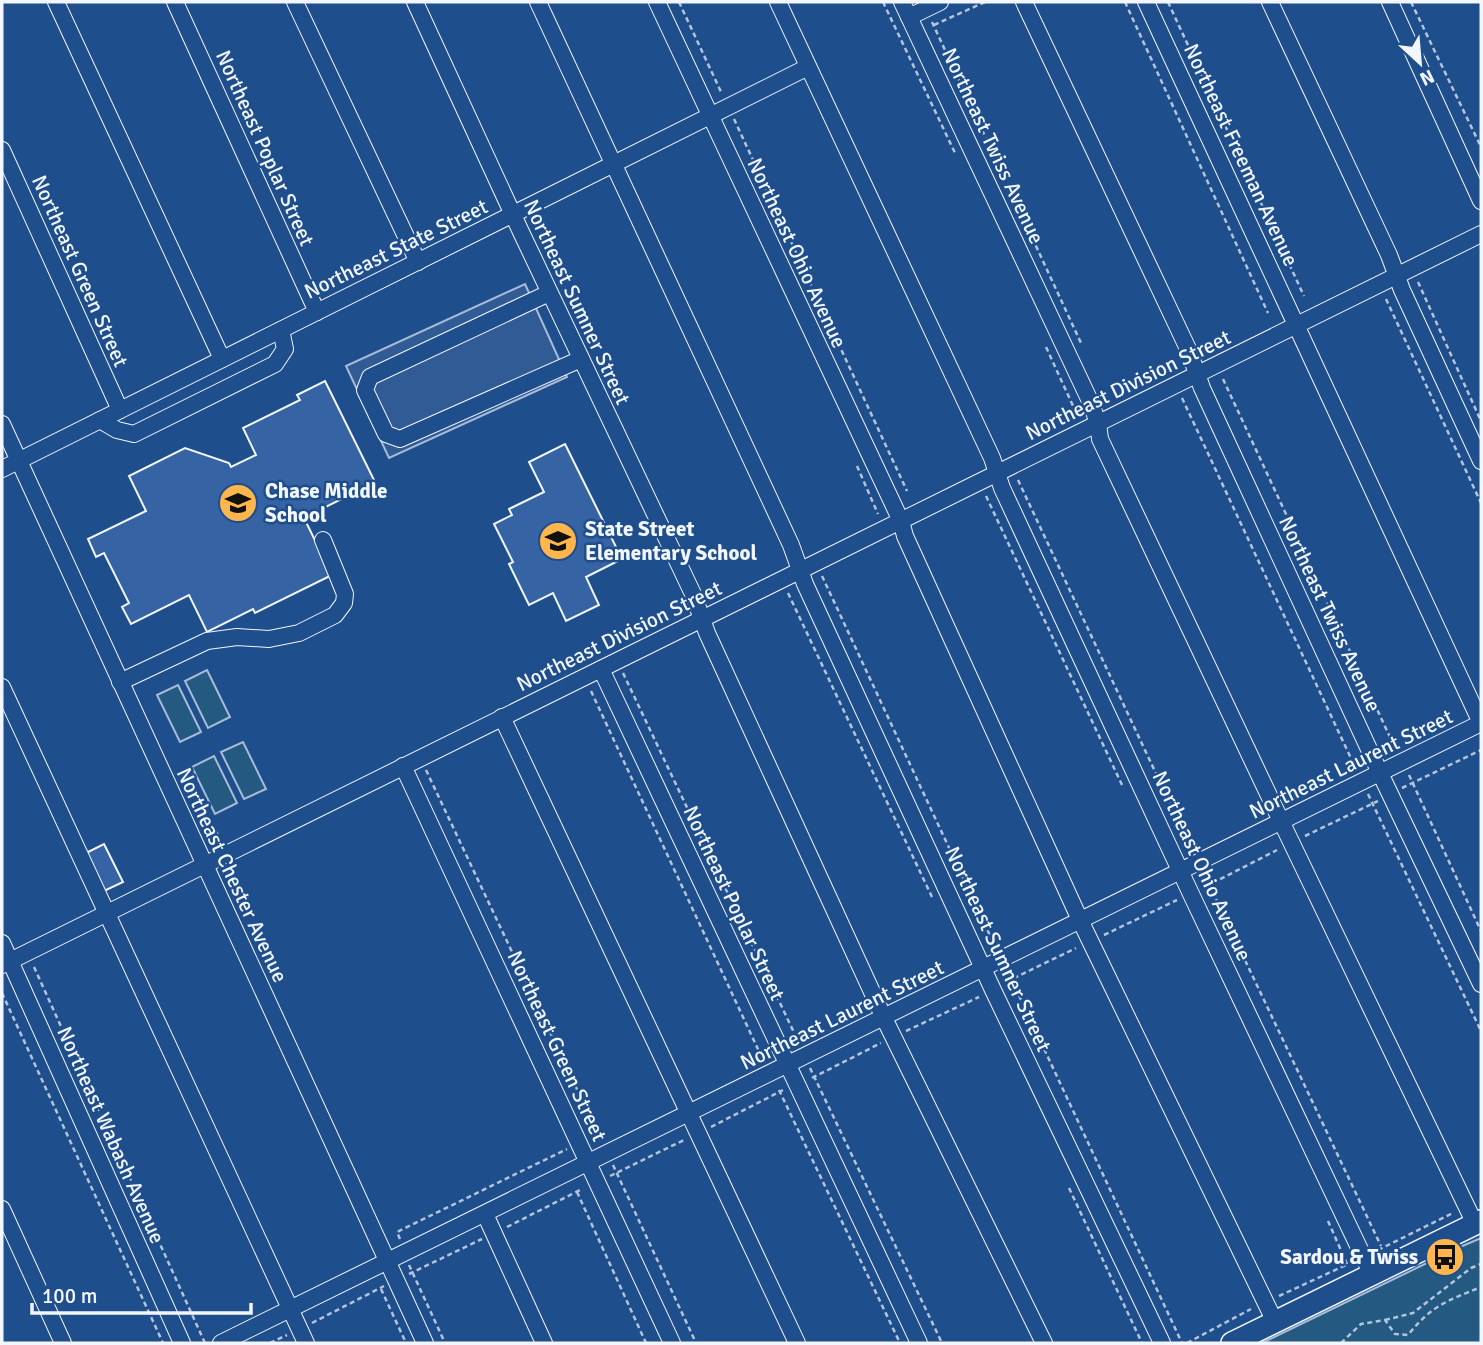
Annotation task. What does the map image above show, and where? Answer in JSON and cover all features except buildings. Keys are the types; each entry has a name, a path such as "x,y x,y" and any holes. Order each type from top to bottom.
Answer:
{"main road":[{"path":"1232,1343 1266,1332 1367,1266 1476,1219"}],"street":[{"path":"56,2 222,359"},
{"name":"Northeast Poplar Street","path":"175,2 317,312"},
{"path":"295,2 418,261"},
{"name":"Northeast Sumner Street","path":"415,2 513,215 543,295 581,359 693,594 884,1017 1044,1343"},
{"name":"Northeast Sumner Street","path":"538,2 802,570 805,584 993,990 1162,1343"},
{"name":"Northeast Ohio Avenue","path":"657,2 901,521 905,536 1080,920 1265,1302 1266,1332"},
{"name":"Northeast Ohio Avenue","path":"778,2 992,458 1180,871 1367,1266"},
{"name":"Northeast Twiss Avenue","path":"1024,2 1189,351 1197,375 1380,773 1481,984"},
{"name":"Northeast Freeman Avenue","path":"1146,2 1481,723"},
{"path":"1270,2 1398,275 1402,290 1481,461"},
{"path":"1390,2 1481,201"},
{"path":"905,9 933,5"},
{"name":"Northeast Twiss Avenue","path":"905,9 1090,401 1098,423 1100,439 1291,843 1476,1219"},
{"name":"Northeast State Street","path":"2,469 808,67"},
{"name":"Northeast Green Street","path":"2,150 120,410"},
{"name":"Northeast Division Street","path":"6,963 1481,234"},
{"path":"543,295 370,377 365,390 386,433 400,439 581,359"},
{"path":"100,420 117,430 134,434 146,429 275,364 285,349 281,330"},
{"name":"Northeast Chester Avenue","path":"2,424 425,1343"},
{"path":"120,682 207,641 237,637 285,638 335,615 344,603 345,594 323,540"},
{"name":"Northeast Poplar Street","path":"601,669 919,1343"},
{"path":"2,687 303,1336"},
{"path":"502,718 797,1343"},
{"name":"Northeast Laurent Street","path":"221,1343 1481,723"},
{"name":"Northeast Green Street","path":"403,766 671,1343"},
{"name":"Northeast Wabash Avenue","path":"2,943 6,963 182,1343"},
{"path":"2,1209 63,1343"},
{"path":"485,1214 544,1343"}],"path":[{"path":"679,2 907,491"},
{"path":"903,45 934,25 985,2"},
{"path":"1125,2 1268,313"},
{"path":"1168,2 1304,296"},
{"path":"1411,2 1481,146"},
{"path":"933,5 934,25 1081,343"},
{"path":"1418,282 1481,421"},
{"path":"1379,285 1481,503"},
{"path":"1166,363 1481,1031"},
{"path":"1223,379 1481,931"},
{"path":"986,496 1124,789"},
{"path":"621,668 942,1343"},
{"path":"590,690 900,1343"},
{"path":"270,1343 303,1336 396,1280 1011,979 1191,894 1481,750"},
{"path":"426,770 696,1343"},
{"path":"216,831 219,838"},
{"path":"31,960 206,1343"},
{"path":"2,993 163,1343"},
{"path":"577,1192 646,1343"},
{"path":"1188,1343 1265,1302 1367,1266 1476,1219"},
{"path":"1341,1343 1361,1324 1413,1313 1471,1268 1481,1264"},
{"path":"1385,1320 1395,1334 1408,1335 1438,1304 1481,1287"},
{"path":"380,1288 406,1343"}],"shaded area":[{"path":"525,284 567,377 389,458 346,366"},
{"path":"207,670 230,717 208,728 185,681"},
{"path":"178,685 201,732 180,742 157,695"},
{"path":"243,742 266,789 244,799 221,752"},
{"path":"214,756 237,803 215,814 192,767"},
{"path":"1481,1238 1481,1343 1262,1343 1460,1247"}],"place":[{"name":"Chase Middle School","path":"238,503"},
{"name":"State Street Elementary School","path":"558,541"},
{"name":"Sardou & Twiss","path":"1445,1257"}]}
